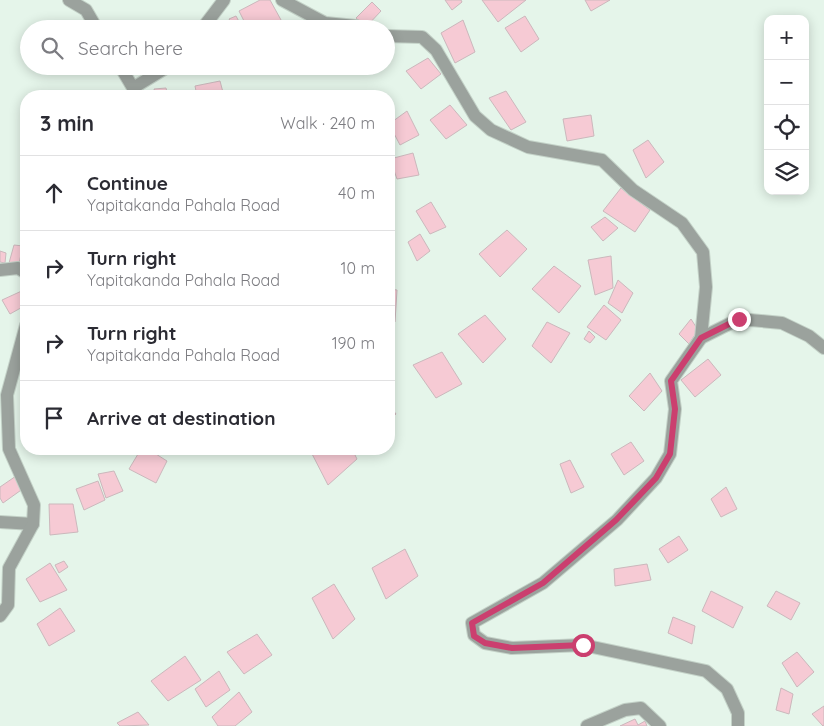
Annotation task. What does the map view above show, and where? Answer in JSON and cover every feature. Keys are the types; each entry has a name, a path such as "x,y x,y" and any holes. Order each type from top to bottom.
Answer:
{"street":[{"path":"70,0 86,10 92,20"},
{"path":"209,20 224,0"},
{"path":"282,0 319,20"},
{"path":"395,36 422,38 436,50 475,116 491,130 528,147 602,160 633,190 682,224 703,252 706,288 701,338"},
{"path":"125,75 133,88 154,75"},
{"path":"0,270 20,269"},
{"path":"738,726 738,713 726,689 706,671 583,645 512,648 485,643 474,636 472,623 543,583 616,520 656,478 670,454 675,409 671,381 701,338 739,319 782,323 808,336 824,348"},
{"path":"0,616 8,605 9,568 33,524 34,505 9,449 7,395 20,347"},
{"path":"0,522 33,524"},
{"path":"588,726 626,710 641,708 660,726"}],"building":[{"path":"260,0 270,0 281,20 244,20 239,11"},
{"path":"445,0 461,0 462,2 452,10"},
{"path":"482,0 526,0 498,22"},
{"path":"585,0 610,0 591,11"},
{"path":"372,2 381,11 373,20 358,20 356,18"},
{"path":"236,16 238,20 230,20"},
{"path":"525,16 539,39 521,52 505,28"},
{"path":"463,20 475,52 455,63 441,33"},
{"path":"428,58 441,74 421,89 406,71"},
{"path":"220,81 222,90 196,90 195,86"},
{"path":"166,88 166,90 154,90"},
{"path":"506,91 526,122 511,130 489,98"},
{"path":"450,105 467,125 446,139 430,120"},
{"path":"407,111 419,135 400,145 395,135 395,120"},
{"path":"591,115 594,136 567,141 563,119"},
{"path":"648,140 664,162 646,178 633,150"},
{"path":"413,153 419,175 397,179 395,158"},
{"path":"621,188 650,210 635,232 603,211"},
{"path":"431,202 446,227 430,234 416,211"},
{"path":"605,217 618,228 603,241 591,227"},
{"path":"507,230 527,249 500,277 479,254"},
{"path":"420,234 430,251 417,261 408,242"},
{"path":"14,245 20,246 19,263 9,263"},
{"path":"0,251 6,253 5,263 0,262"},
{"path":"611,256 613,288 595,295 588,260"},
{"path":"554,266 581,286 559,313 532,289"},
{"path":"618,280 633,293 622,313 608,303"},
{"path":"395,290 397,290 395,322"},
{"path":"20,292 20,308 10,314 2,300"},
{"path":"604,305 621,320 606,340 587,327"},
{"path":"485,315 506,339 483,363 458,334"},
{"path":"691,319 698,330 689,344 679,334"},
{"path":"547,322 570,333 551,363 532,346"},
{"path":"589,331 595,337 590,343 584,339"},
{"path":"442,352 462,384 436,398 413,365"},
{"path":"708,359 721,375 695,397 681,380"},
{"path":"650,373 662,391 644,411 629,396"},
{"path":"631,442 644,461 624,475 611,454"},
{"path":"137,455 158,455 167,461 156,483 129,469"},
{"path":"313,455 355,455 357,459 328,485"},
{"path":"570,460 584,487 571,493 560,464"},
{"path":"114,471 123,491 106,498 98,474"},
{"path":"16,476 24,488 3,503 0,498 0,487"},
{"path":"98,481 105,500 84,510 76,489"},
{"path":"726,487 737,509 721,517 711,499"},
{"path":"49,504 73,504 78,532 50,535"},
{"path":"679,536 688,550 668,563 659,549"},
{"path":"405,549 418,576 386,599 372,568"},
{"path":"64,561 68,567 59,573 55,565"},
{"path":"50,563 67,590 40,602 26,579"},
{"path":"647,564 651,580 615,586 614,569"},
{"path":"334,584 355,619 333,639 312,598"},
{"path":"711,591 743,607 733,628 702,611"},
{"path":"776,591 800,603 791,620 767,606"},
{"path":"60,608 75,631 49,646 37,624"},
{"path":"673,617 695,626 692,644 668,633"},
{"path":"257,634 272,655 244,674 227,652"},
{"path":"797,652 814,672 797,687 782,663"},
{"path":"185,656 201,680 168,701 151,681"},
{"path":"219,671 230,690 206,707 195,689"},
{"path":"781,688 793,694 789,714 776,710"},
{"path":"239,692 252,712 235,726 218,726 212,717"},
{"path":"824,706 824,726 823,726 812,714"},
{"path":"138,712 149,725 120,726 117,723"},
{"path":"635,719 638,725 645,721 647,726 620,726"}],"route":[{"path":"583,645 512,648 485,643 474,636 472,623 543,583 616,520 656,478 670,454 675,409 671,381 701,338 739,319"}]}
